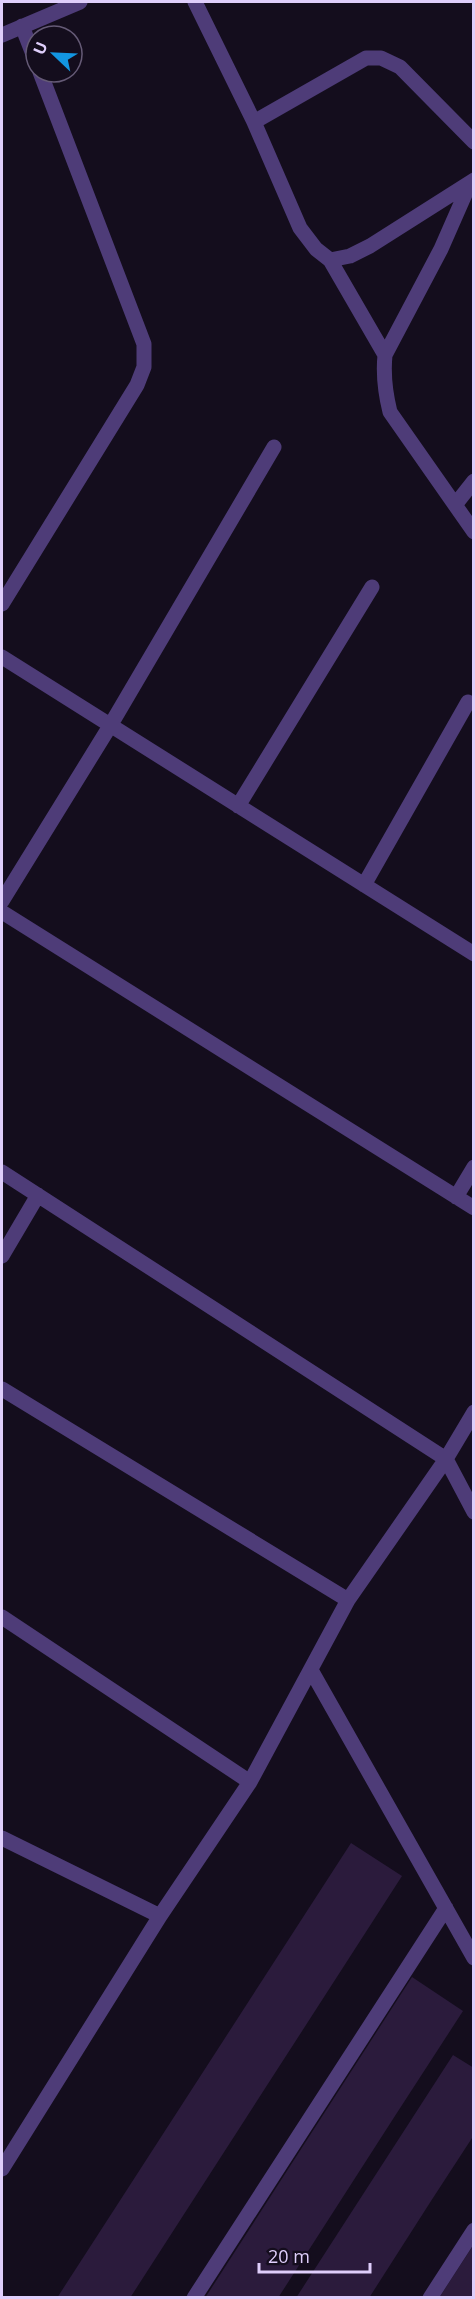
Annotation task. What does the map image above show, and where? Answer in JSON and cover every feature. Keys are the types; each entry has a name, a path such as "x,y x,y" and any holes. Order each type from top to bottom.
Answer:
{"street":[{"path":"2,35 80,2"},
{"path":"195,2 254,122 300,228 316,249 330,260 385,355"},
{"path":"22,26 24,31"},
{"path":"254,122 366,58 381,58 400,67 474,142"},
{"path":"2,604 137,385 144,367 144,344 45,84"},
{"path":"330,260 350,256 370,246 472,182"},
{"path":"472,182 441,249 385,355 385,393 390,412 474,532"},
{"path":"2,901 110,726 274,447"},
{"path":"455,505 474,481"},
{"path":"238,806 372,587"},
{"path":"2,657 474,954"},
{"path":"363,885 468,702"},
{"path":"2,912 474,1208"},
{"path":"456,1197 474,1167"},
{"path":"2,1172 446,1459 474,1512"},
{"path":"2,1256 38,1196"},
{"path":"2,1389 348,1600"},
{"path":"2,2169 160,1916 250,1782 348,1600 446,1459 474,1412"},
{"path":"2,1617 250,1782"},
{"path":"311,1670 474,1958"},
{"path":"2,1838 160,1916"},
{"path":"194,2298 446,1908"},
{"path":"430,2298 474,2230"}],"building":[{"path":"351,1843 402,1876 130,2298 57,2298"},
{"path":"412,1977 463,2011 278,2298 205,2298"},
{"path":"453,2055 474,2068 474,2135 369,2298 296,2298"},
{"path":"474,2244 474,2298 439,2298"}]}
